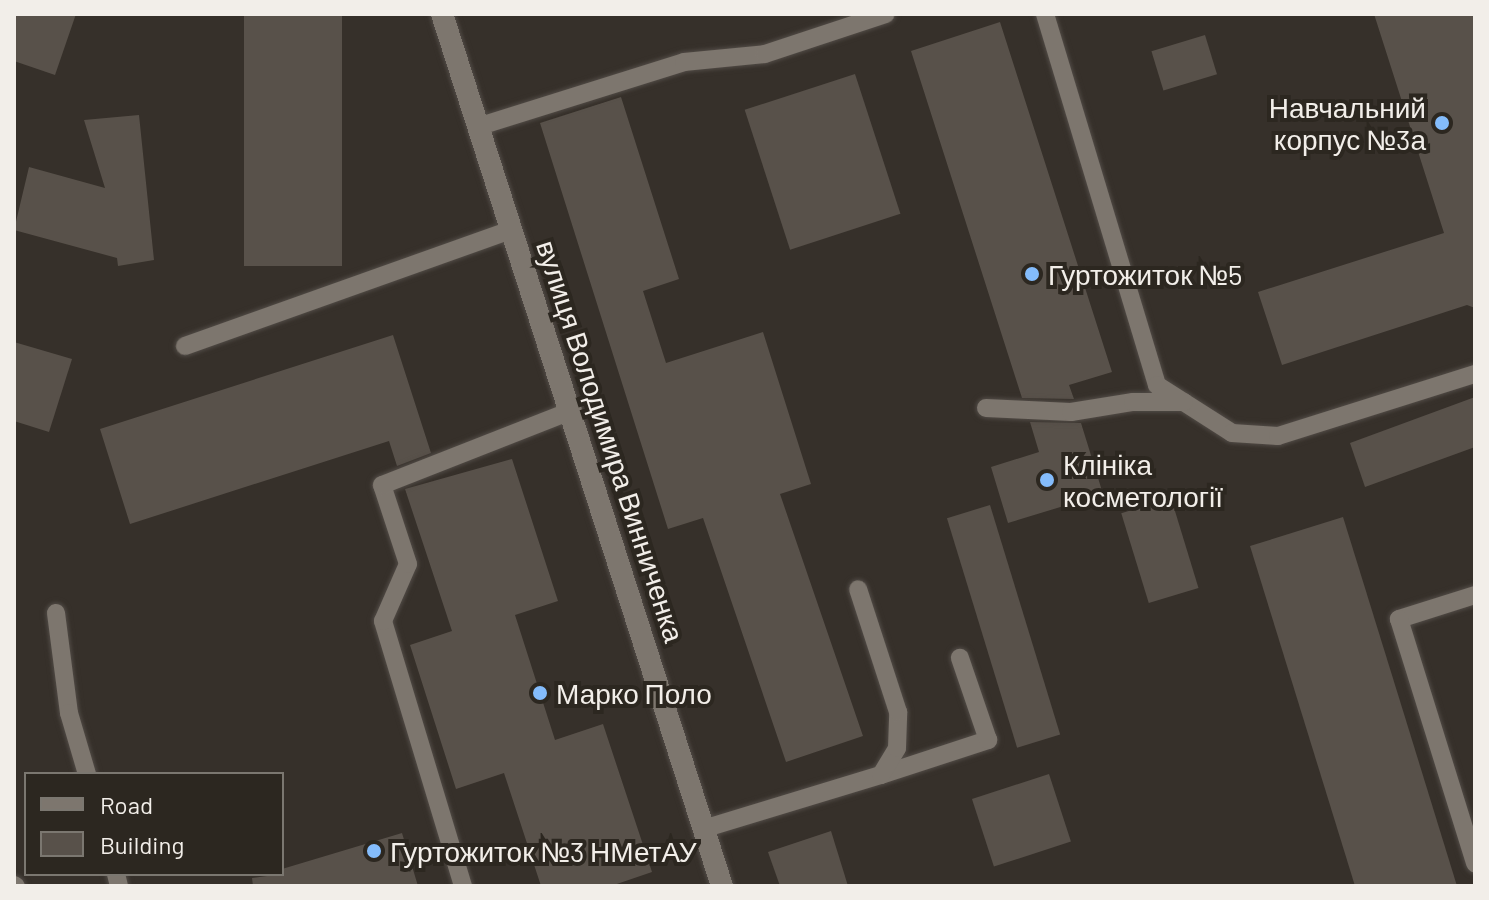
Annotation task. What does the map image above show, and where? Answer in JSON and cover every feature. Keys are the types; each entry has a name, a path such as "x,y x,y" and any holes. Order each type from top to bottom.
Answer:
{"street":[{"name":"вулиця Володимира Винниченка","path":"442,14 510,230 573,410 722,886"}],"lane":[{"path":"477,127 684,62 765,54 886,14"},
{"path":"1045,14 1157,385 1232,433 1278,436 1475,374"},
{"path":"185,346 510,230"},
{"path":"986,408 1071,412 1133,402 1184,402"},
{"path":"463,886 383,621 408,564 382,485 573,410"},
{"path":"858,589 898,712 897,748 881,775"},
{"path":"1475,595 1399,619 1475,863"},
{"path":"56,613 69,713 86,772"},
{"path":"703,829 988,740 960,658"}],"building":[{"path":"14,14 76,14 55,75 14,61"},
{"path":"244,14 342,14 342,266 244,266"},
{"name":"Навчальний корпус №3а","path":"1374,14 1475,14 1475,308 1467,305 1282,365 1258,292 1444,233"},
{"name":"Гуртожиток №5","path":"1000,22 1112,372 1069,385 1074,399 1022,398 911,51"},
{"path":"1205,35 1217,74 1163,91 1151,51"},
{"path":"855,74 900,214 790,250 745,110"},
{"path":"621,97 679,279 643,291 666,363 763,332 811,484 780,494 863,736 786,762 703,518 668,529 540,123"},
{"path":"139,115 154,260 118,266 117,258 14,230 29,167 105,188 84,120"},
{"path":"393,335 431,453 397,466 389,441 130,524 100,429"},
{"path":"14,342 72,359 49,432 14,421"},
{"path":"1475,397 1475,447 1365,487 1350,443"},
{"name":"Клініка косметології","path":"1030,422 1081,423 1103,494 1008,523 991,467 1039,452"},
{"path":"512,459 558,601 515,615 555,740 603,724 652,872 611,886 541,886 504,773 456,789 410,645 452,631 405,489"},
{"path":"1171,498 1198,588 1149,603 1121,513"},
{"path":"990,505 1060,735 1017,748 947,518"},
{"path":"1343,517 1457,886 1355,886 1250,546"},
{"path":"1049,774 1071,842 994,867 972,799"},
{"path":"831,831 848,886 780,886 768,852"},
{"name":"Гуртожиток №3 НМетАУ","path":"402,833 418,886 253,886 252,878 284,876 284,868"}],"place":[{"name":"Навчальний корпус №3а","path":"1442,123"},
{"name":"Гуртожиток №5","path":"1032,274"},
{"name":"Клініка косметології","path":"1047,480"},
{"name":"Марко Поло","path":"540,693"},
{"name":"Гуртожиток №3 НМетАУ","path":"374,851"}]}
